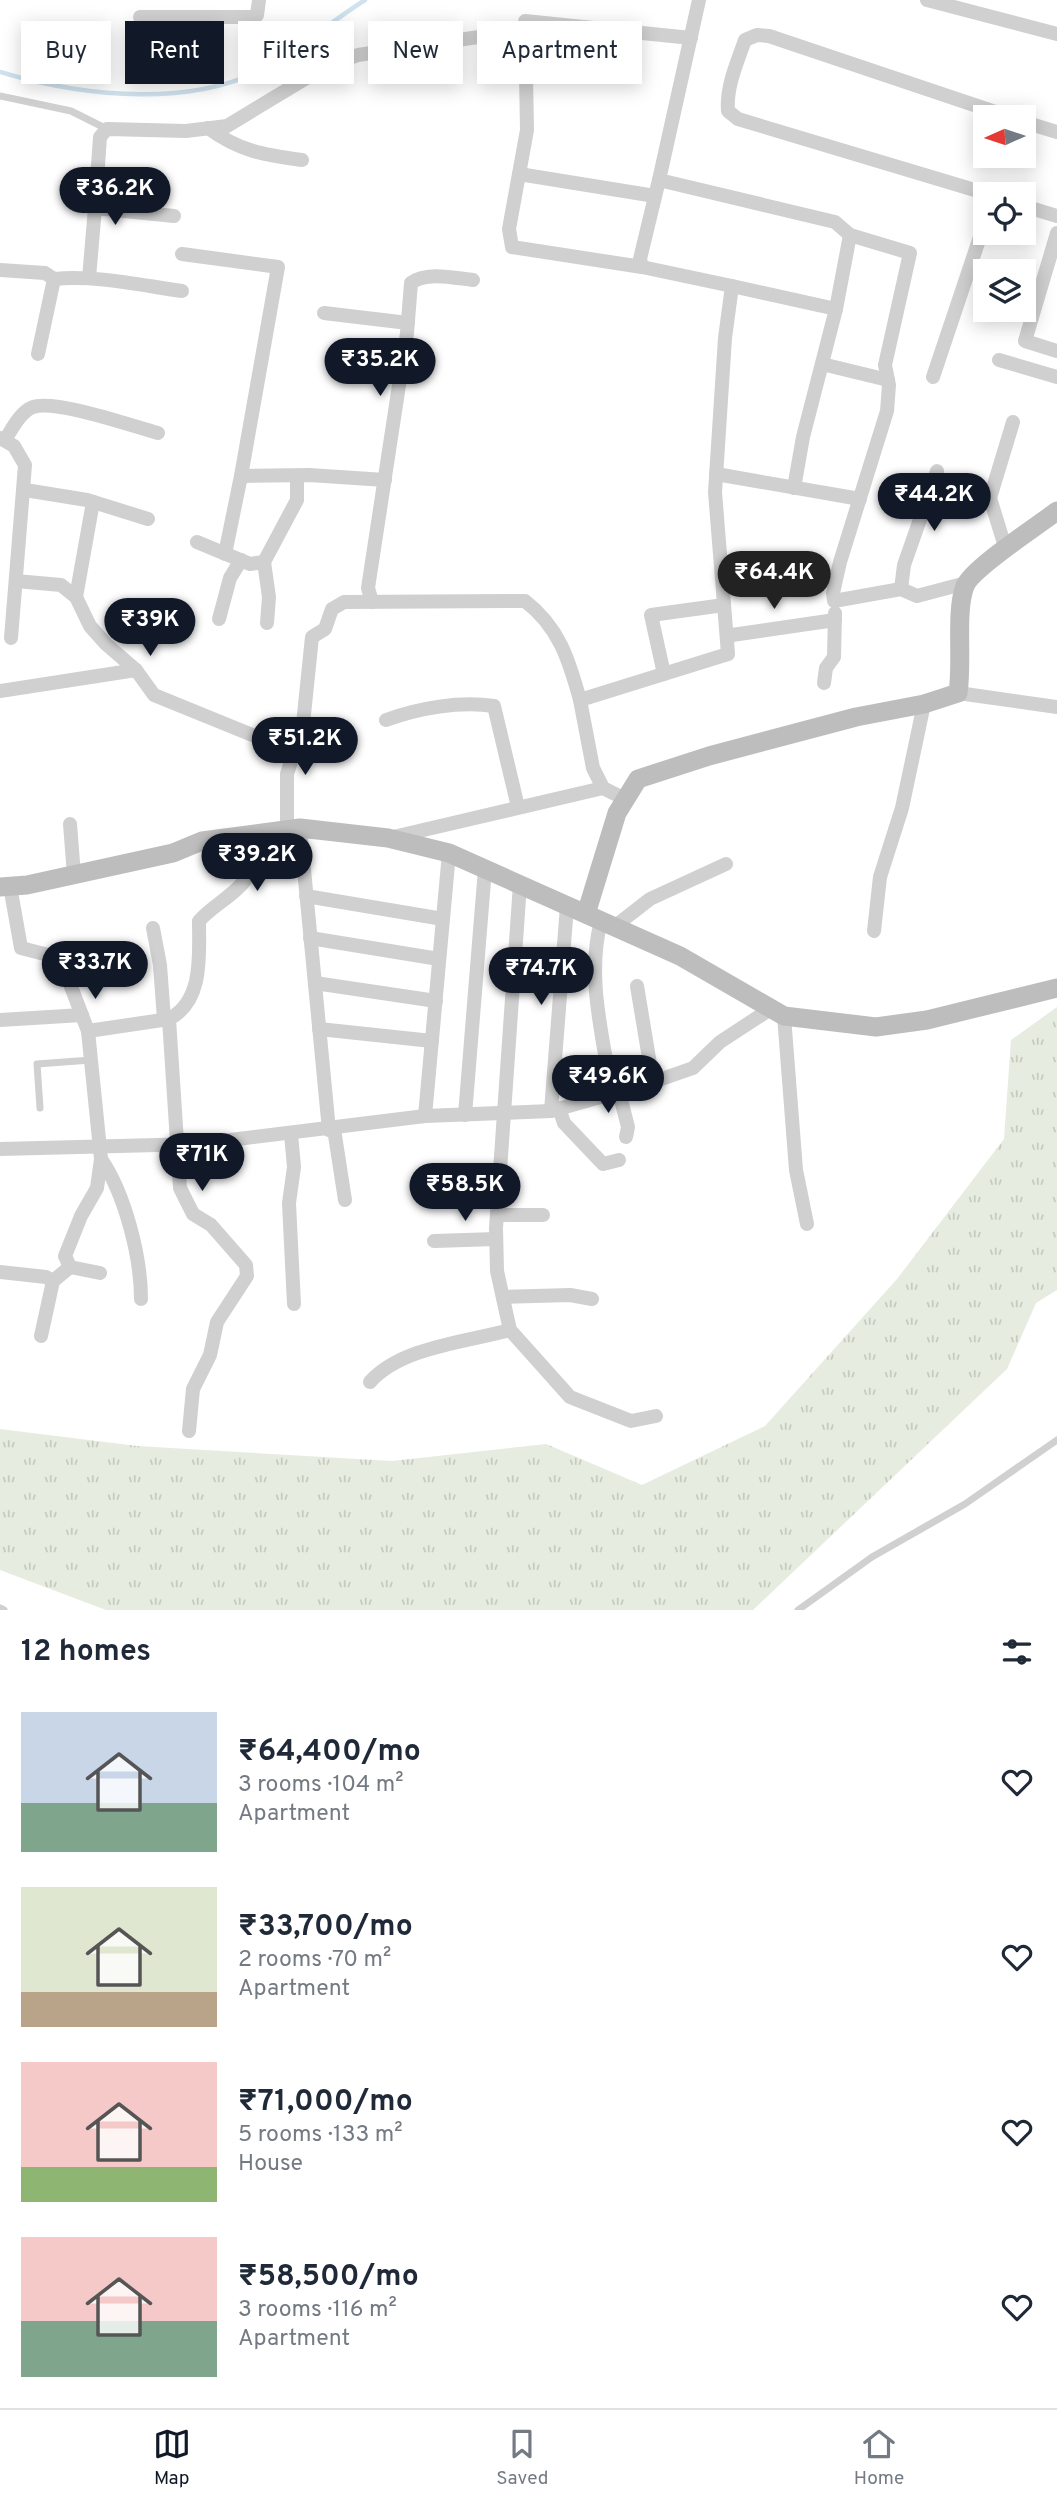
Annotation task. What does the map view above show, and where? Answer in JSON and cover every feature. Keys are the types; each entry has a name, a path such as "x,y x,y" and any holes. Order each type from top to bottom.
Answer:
{"main road":[{"path":"600,921 617,813 638,779 856,717 924,704 958,693 962,654 962,602 966,583 983,565 1057,512"},
{"path":"5,887 173,853 202,841 293,828 388,838 449,853 680,956 778,1012 876,1027 927,1020 1057,988"}],"street":[{"path":"140,17 252,17 257,15 260,0"},
{"path":"642,267 640,259 699,0"},
{"path":"927,0 1057,34"},
{"path":"642,33 691,38"},
{"path":"973,190 738,119 728,111 727,99 746,40 757,35 769,36 974,105"},
{"path":"89,278 100,137 107,128 227,126 323,68 358,55 477,37"},
{"path":"526,84 527,130 509,229 512,247 642,267 836,309"},
{"path":"1036,126 1057,132"},
{"path":"208,128 230,144 258,154 302,160"},
{"path":"519,174 655,196"},
{"path":"659,180 835,222 850,236 910,253 885,365 888,380 887,411 840,562 833,593 834,657 825,668 824,683"},
{"path":"94,208 174,216"},
{"path":"1036,210 1057,216"},
{"path":"1057,233 1053,261 1025,341 1057,351"},
{"path":"794,488 803,437 836,309 850,236"},
{"path":"933,377 977,245"},
{"path":"182,254 278,267 225,554"},
{"path":"0,270 46,273 54,279 89,278 182,291"},
{"path":"372,601 368,588 408,323 411,282 417,278 473,280"},
{"path":"38,354 54,279"},
{"path":"580,700 728,654 716,474 732,286"},
{"path":"324,313 408,323"},
{"path":"999,360 1057,377"},
{"path":"822,364 888,380"},
{"path":"11,638 25,465 14,446 2,439 18,418 33,407 55,407 158,433"},
{"path":"1006,550 990,498 1013,422"},
{"path":"901,589 904,565 937,471"},
{"path":"716,474 860,499"},
{"path":"241,476 309,475 385,480"},
{"path":"267,623 269,597 264,562 297,500 297,477"},
{"path":"25,490 93,502 148,519"},
{"path":"76,597 93,502"},
{"path":"197,542 250,564 264,562"},
{"path":"219,619 230,578 241,560"},
{"path":"16,581 61,585 76,597 90,626 136,670 154,695 294,752"},
{"path":"834,601 901,589 917,596 966,583"},
{"path":"345,1200 332,1129 306,896 293,828 287,774 303,724 312,637 325,629 332,609 344,602 525,601 544,615 567,653 580,700 593,768 603,788 625,799"},
{"path":"664,674 651,615 724,605"},
{"path":"727,639 732,635 835,620"},
{"path":"0,691 136,670"},
{"path":"958,693 1057,707"},
{"path":"386,720 402,714 470,702 494,706 518,807"},
{"path":"874,931 880,877 902,808 924,704"},
{"path":"388,838 603,788"},
{"path":"70,824 74,875"},
{"path":"88,1031 167,1019 177,1014 199,976 199,921 249,873 258,832"},
{"path":"425,1116 449,853"},
{"path":"626,1138 628,1127 615,1093 597,1001 594,947 600,921 726,864"},
{"path":"465,1115 485,869"},
{"path":"520,884 496,1239 497,1271 510,1330 570,1396 631,1421 656,1416"},
{"path":"5,887 22,948 60,958 88,1031 100,1154 97,1188 81,1216 65,1256 70,1267"},
{"path":"306,896 443,919"},
{"path":"567,906 555,1109 564,1123 603,1164 619,1160"},
{"path":"153,928 167,1019 180,1188 193,1214 211,1225 246,1265 247,1276 216,1322 210,1355 194,1389 189,1431"},
{"path":"310,938 439,959"},
{"path":"315,983 436,1001"},
{"path":"637,986 653,1082"},
{"path":"0,1149 100,1154 291,1134 425,1116 555,1109 693,1068 720,1042 778,1012 796,1170 807,1224"},
{"path":"0,1020 82,1015"},
{"path":"319,1028 432,1041"},
{"path":"291,1134 294,1167 289,1203 294,1304"},
{"path":"100,1154 114,1178 141,1263 141,1299"},
{"path":"497,1215 543,1215"},
{"path":"434,1241 496,1239"},
{"path":"70,1267 100,1273"},
{"path":"41,1336 53,1281 70,1267"},
{"path":"0,1272 46,1276 53,1281"},
{"path":"503,1297 570,1294 592,1299"},
{"path":"370,1382 382,1368 428,1351 510,1330"}],"lane":[{"path":"0,96 71,111 107,128"},
{"path":"40,1108 37,1064 92,1060"},
{"path":"798,1610 872,1557 965,1504 1057,1440"}],"green space":[{"path":"1057,1007 1057,1290 1036,1303 1007,1369 753,1610 106,1610 0,1570 0,1429 137,1446 392,1461 546,1444 642,1485 765,1426 897,1279 1004,1139 1011,1040"}],"waterway":[{"path":"0,72 67,88 104,92 177,93 213,87 246,77 277,61 365,0"}]}
